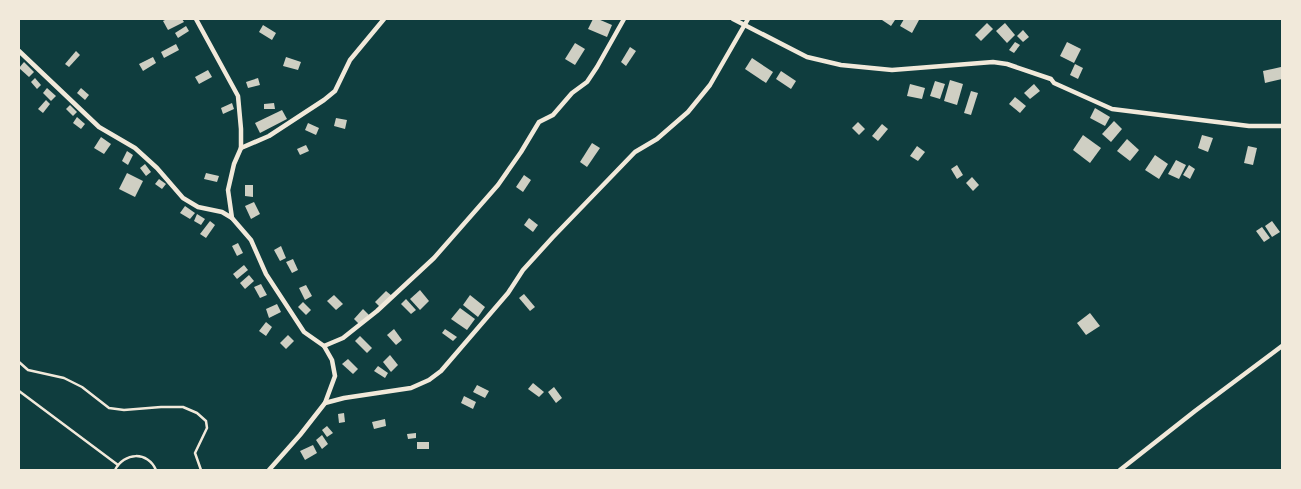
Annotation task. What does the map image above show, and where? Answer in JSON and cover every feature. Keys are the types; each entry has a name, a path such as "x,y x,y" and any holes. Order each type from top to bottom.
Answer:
{"street":[{"path":"196,19 238,96 241,129 240,148 228,190 232,218"},
{"path":"240,148 269,136 335,91 350,60 384,19"},
{"path":"324,346 343,338 378,311 434,258 498,185 539,122 553,115 572,92 587,82 598,67 624,19"},
{"path":"732,19 807,57 841,65 892,70 993,62 1007,64 1051,79 1054,83 1112,109 1249,126 1282,126"},
{"path":"326,403 344,398 410,388 429,380 441,371 508,293 523,270 553,237 635,152 657,139 688,112 710,85 748,19"},
{"path":"19,51 99,126 140,153 157,168 183,198 198,208 222,212 232,218 251,240 266,274 304,332 324,346 332,360 335,376 326,403 269,470"},
{"path":"1120,470 1282,346"}],"lane":[{"path":"19,362 28,370 64,378 82,387 109,408 124,410 183,407 197,413 206,421 207,428 196,453 201,470"},
{"path":"19,391 118,465"},
{"path":"115,470 124,459 130,456 142,456 152,463 156,470"}],"building":[{"path":"167,19 182,19 184,22 168,30 163,21"},
{"path":"593,19 598,19 612,25 607,37 588,29"},
{"path":"882,19 893,19 895,20 891,26"},
{"path":"904,19 919,20 912,33 900,26"},
{"path":"987,23 993,29 981,41 975,35"},
{"path":"1005,23 1015,35 1007,43 996,31"},
{"path":"263,25 276,33 272,40 259,32"},
{"path":"186,26 189,31 178,38 175,33"},
{"path":"1023,30 1029,37 1023,42 1017,36"},
{"path":"1015,42 1020,45 1014,53 1009,50"},
{"path":"1067,42 1081,49 1074,63 1060,56"},
{"path":"575,43 585,49 575,65 565,59"},
{"path":"176,44 179,50 164,58 161,52"},
{"path":"630,47 636,51 626,66 621,62"},
{"path":"76,51 80,55 69,67 65,64"},
{"path":"153,57 156,63 143,71 139,64"},
{"path":"286,57 301,62 298,70 283,66"},
{"path":"752,58 773,72 766,83 745,69"},
{"path":"24,62 34,72 29,77 19,68"},
{"path":"1075,64 1083,68 1078,79 1070,75"},
{"path":"1281,67 1282,79 1265,83 1263,71"},
{"path":"208,70 212,77 199,84 195,77"},
{"path":"781,71 796,81 791,89 776,79"},
{"path":"35,78 41,85 37,89 31,82"},
{"path":"258,78 260,85 248,88 246,82"},
{"path":"950,80 963,84 957,105 944,101"},
{"path":"935,81 945,84 940,99 930,96"},
{"path":"910,84 925,88 922,99 907,96"},
{"path":"1034,84 1040,91 1030,99 1024,93"},
{"path":"47,88 56,96 51,101 43,93"},
{"path":"81,88 89,95 85,100 77,93"},
{"path":"971,91 978,93 971,115 964,113"},
{"path":"1015,97 1026,106 1020,113 1009,104"},
{"path":"46,100 50,104 43,113 38,109"},
{"path":"232,103 234,109 223,114 221,108"},
{"path":"274,103 275,109 264,109 264,104"},
{"path":"70,105 77,112 73,116 66,109"},
{"path":"1095,108 1110,117 1105,126 1090,118"},
{"path":"282,110 287,119 260,133 255,123"},
{"path":"77,117 85,124 81,129 73,123"},
{"path":"336,118 347,120 345,129 334,126"},
{"path":"1114,121 1122,129 1111,142 1102,134"},
{"path":"858,122 865,129 859,135 852,128"},
{"path":"308,123 319,128 316,135 305,130"},
{"path":"882,124 888,129 878,141 872,136"},
{"path":"1083,135 1101,148 1090,163 1073,150"},
{"path":"1202,135 1213,138 1208,152 1198,148"},
{"path":"101,137 111,144 104,154 94,148"},
{"path":"1127,139 1139,150 1130,161 1117,151"},
{"path":"592,143 600,148 587,167 580,162"},
{"path":"306,145 309,151 300,155 297,149"},
{"path":"917,146 925,152 918,161 910,156"},
{"path":"1248,146 1257,148 1253,165 1244,163"},
{"path":"127,151 133,155 128,165 122,161"},
{"path":"1155,155 1168,164 1159,179 1145,170"},
{"path":"1176,160 1186,165 1179,179 1168,174"},
{"path":"145,164 151,172 146,176 140,168"},
{"path":"957,165 963,175 957,179 951,169"},
{"path":"1189,165 1195,169 1190,179 1183,175"},
{"path":"127,173 143,181 135,197 119,189"},
{"path":"206,173 219,176 217,182 204,179"},
{"path":"524,175 531,180 523,192 516,187"},
{"path":"972,177 979,185 973,191 966,183"},
{"path":"159,179 166,184 162,189 155,184"},
{"path":"245,185 253,185 253,197 245,196"},
{"path":"254,202 260,214 251,219 245,206"},
{"path":"185,206 195,213 190,219 180,213"},
{"path":"197,214 205,219 201,225 194,221"},
{"path":"529,218 538,225 533,232 524,225"},
{"path":"210,221 215,225 206,238 200,234"},
{"path":"1272,221 1280,232 1272,237 1265,226"},
{"path":"1262,227 1270,238 1264,242 1256,231"},
{"path":"238,243 243,253 237,256 232,246"},
{"path":"281,246 286,258 280,261 274,250"},
{"path":"293,259 298,270 292,273 286,262"},
{"path":"244,265 248,270 237,279 233,274"},
{"path":"249,275 254,281 245,289 240,283"},
{"path":"261,284 267,295 260,298 254,287"},
{"path":"306,285 312,296 305,300 299,288"},
{"path":"420,290 429,301 420,310 410,299"},
{"path":"386,291 392,296 380,307 375,302"},
{"path":"524,294 535,307 530,311 519,298"},
{"path":"334,295 343,304 336,310 327,301"},
{"path":"470,295 485,307 478,317 463,305"},
{"path":"406,299 416,310 411,314 401,304"},
{"path":"303,302 311,310 306,315 298,307"},
{"path":"277,304 281,312 269,318 266,309"},
{"path":"460,308 475,319 467,330 451,319"},
{"path":"363,309 369,315 360,325 354,319"},
{"path":"1090,313 1100,326 1086,335 1077,323"},
{"path":"266,322 272,327 266,336 259,331"},
{"path":"394,329 402,340 396,345 387,335"},
{"path":"445,329 457,337 453,341 442,333"},
{"path":"288,335 294,341 286,349 280,343"},
{"path":"360,336 372,348 367,353 355,341"},
{"path":"390,355 398,365 391,372 383,362"},
{"path":"348,359 358,369 353,374 342,364"},
{"path":"378,366 388,373 385,378 374,371"},
{"path":"533,383 544,392 539,397 528,389"},
{"path":"477,385 489,391 485,398 473,392"},
{"path":"554,387 562,398 556,403 548,392"},
{"path":"464,396 476,402 473,409 461,403"},
{"path":"344,413 345,422 339,423 338,414"},
{"path":"385,419 386,426 374,429 372,422"},
{"path":"327,426 333,433 327,437 322,430"},
{"path":"416,433 416,438 408,439 407,434"},
{"path":"322,435 328,444 322,449 316,440"},
{"path":"417,442 429,442 429,449 417,449"},
{"path":"313,445 317,453 305,460 300,451"}]}
